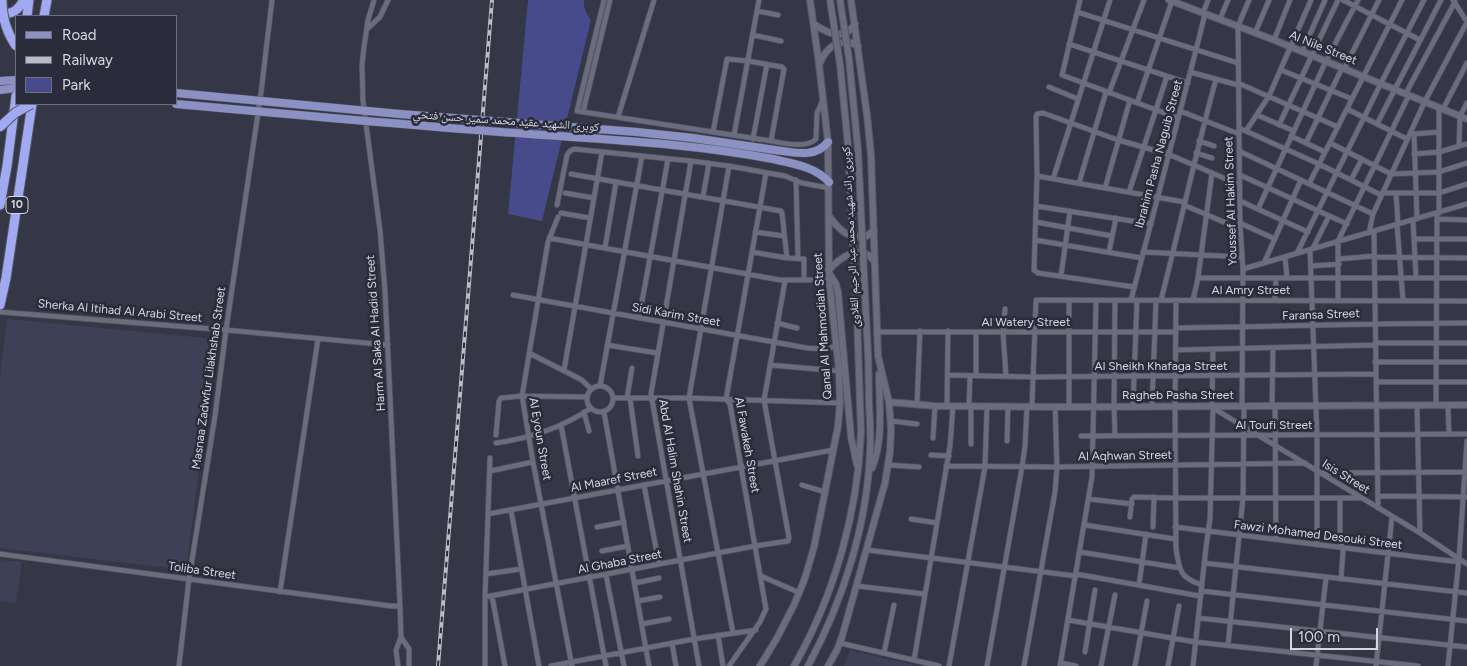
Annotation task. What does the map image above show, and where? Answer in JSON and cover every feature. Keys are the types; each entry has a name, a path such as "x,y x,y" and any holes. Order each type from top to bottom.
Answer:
{"highway":[{"path":"2,0 7,27 15,44"},
{"path":"0,12 12,12 18,9 24,0"},
{"path":"27,15 29,0"},
{"path":"44,15 47,0"},
{"name":"10","path":"0,204 15,104"},
{"path":"0,127 15,113 30,105"},
{"name":"10","path":"0,305 6,278 32,105"},
{"path":"0,152 7,166"}],"main road":[{"path":"0,81 15,80"},
{"path":"0,90 15,88"},
{"name":"كوبرى الشهيد عقيد محمد سمير حسن فتحي","path":"178,93 400,114 637,132 809,153 822,148 828,142"},
{"name":"كوبرى الشهيد عقيد محمد سمير حسن فتحي","path":"178,104 401,124 671,144 720,150 773,159 813,170 822,175 829,185"}],"street":[{"name":"Masnaa Zadwfur Lilakhshab Street","path":"179,666 189,580 215,416 261,93 272,0"},
{"name":"Harm Al Saka Al Hadid Street","path":"374,0 367,29 362,65 362,101 380,230 388,345 401,637 396,650 398,666"},
{"path":"367,29 380,17 388,0"},
{"path":"604,0 577,111 798,144 813,142 816,138 817,113 823,99"},
{"path":"583,112 610,0"},
{"path":"618,117 654,0"},
{"path":"734,135 759,0"},
{"name":"Qanal Al Mahmodiah Street","path":"760,666 780,633 800,593 810,562 838,426 840,403 839,372 828,271 828,142 810,0"},
{"name":"كوبرى رائد شهيد محمد عبد الرحيم القلاوى","path":"794,666 818,619 838,562 850,516 858,469 861,432 848,144 840,64 830,0"},
{"name":"كوبرى رائد شهيد محمد عبد الرحيم القلاوى","path":"840,0 849,59 858,150 870,430 869,474"},
{"path":"808,666 825,633 850,564 869,474 879,444 879,367 876,332 871,155 851,0"},
{"path":"1080,0 1062,72 1063,76 1178,118"},
{"path":"1053,179 1110,0"},
{"path":"1079,183 1107,92 1144,0"},
{"path":"1137,103 1170,0"},
{"name":"Al Nile Street","path":"1170,0 1185,3 1204,13 1467,119"},
{"name":"Ibrahim Pasha Naguib Street","path":"1133,406 1136,332 1134,287 1208,0"},
{"path":"1220,19 1228,0"},
{"path":"1238,26 1248,0"},
{"path":"1255,33 1269,0"},
{"path":"1274,40 1290,0"},
{"path":"1246,131 1269,96 1311,0"},
{"path":"1302,52 1325,0"},
{"path":"1279,125 1338,0"},
{"path":"1343,0 1420,40"},
{"path":"1258,209 1326,61 1358,0"},
{"path":"1306,143 1379,0"},
{"path":"1309,184 1402,0"},
{"path":"1298,253 1424,0"},
{"path":"1377,124 1441,0"},
{"path":"1378,508 1374,256 1371,232 1373,214 1425,101 1467,22 1454,1"},
{"path":"1338,300 1338,241 1407,94 1454,1"},
{"path":"1458,8 1467,13"},
{"path":"757,11 778,15"},
{"path":"1077,12 1238,63"},
{"path":"814,24 827,32 839,34 851,30 855,24"},
{"name":"Youssef Al Hakim Street","path":"1228,645 1243,498 1244,464 1242,376 1243,269 1240,226 1238,26"},
{"path":"753,35 781,41"},
{"path":"819,64 825,52 835,44 848,41 858,46"},
{"path":"1069,44 1188,83"},
{"path":"713,132 727,60 729,58 783,67 771,141"},
{"path":"1436,405 1437,239 1441,108 1467,63"},
{"path":"753,138 767,64"},
{"path":"1281,70 1352,99"},
{"path":"1190,72 1238,84 1338,127"},
{"path":"1129,192 1167,76"},
{"path":"1152,406 1155,332 1159,300 1173,254 1196,152 1216,79"},
{"path":"1049,87 1078,99"},
{"path":"1104,188 1130,100"},
{"path":"1459,146 1460,116 1467,103"},
{"path":"1347,110 1391,131 1410,136 1439,132"},
{"path":"1180,111 1239,134"},
{"path":"1134,287 1038,273 1034,270 1037,114 1043,112 1118,140 1168,154 1240,185"},
{"path":"1257,115 1279,125 1306,143 1325,152"},
{"path":"1239,128 1382,194 1439,193 1467,184"},
{"path":"1410,136 1414,154 1416,193 1414,239 1416,278"},
{"path":"1199,141 1214,146"},
{"path":"1330,143 1391,174 1439,172 1467,163"},
{"path":"1414,154 1439,152 1467,144"},
{"path":"557,205 567,155 570,151 577,149 709,163 829,185"},
{"path":"1239,151 1373,214"},
{"path":"564,370 602,152"},
{"path":"1196,152 1212,158"},
{"path":"600,386 642,156"},
{"path":"639,318 668,158"},
{"path":"1351,180 1362,159"},
{"name":"Abd Al Halim Shahin Street","path":"691,161 651,390 699,666"},
{"path":"703,198 709,163"},
{"path":"729,166 689,398 733,633"},
{"name":"Al Fawakeh Street","path":"729,666 756,630 766,609 730,404 726,399 766,173"},
{"path":"1193,300 1198,278 1212,173"},
{"path":"571,174 782,212 786,258"},
{"path":"1240,175 1347,224"},
{"path":"1037,176 1184,203 1206,215 1275,239"},
{"path":"796,180 798,259"},
{"path":"1264,263 1301,180"},
{"path":"605,248 616,182"},
{"path":"565,193 594,198"},
{"path":"1396,193 1403,300"},
{"path":"1240,201 1308,232"},
{"path":"1243,269 1467,204"},
{"path":"1036,206 1151,224"},
{"path":"1062,276 1070,211"},
{"name":"Al Eyoun Street","path":"572,664 522,396 549,238 560,215 590,218"},
{"path":"829,216 841,230 852,237 867,236 874,230"},
{"path":"1317,545 1319,472 1311,266 1312,249 1329,216"},
{"path":"1109,252 1116,218"},
{"path":"1438,220 1467,220"},
{"path":"1036,222 1112,236"},
{"path":"755,232 784,236"},
{"path":"549,238 785,281 829,280"},
{"path":"1414,239 1467,239"},
{"path":"1035,240 1109,252 1143,255 1173,254 1242,257"},
{"path":"752,252 804,259 804,280"},
{"path":"858,469 851,437 838,292 836,284 828,271 840,259 850,254 865,253 874,261"},
{"path":"1311,266 1374,256 1467,258"},
{"path":"1285,257 1287,278"},
{"path":"1198,278 1467,278"},
{"path":"1275,300 1276,278"},
{"path":"775,460 764,400 785,281"},
{"name":"Sidi Karim Street","path":"513,295 816,349 827,349 836,346"},
{"path":"1069,300 1069,407"},
{"path":"1076,666 1060,665 1085,525 1093,467 1096,300"},
{"path":"1115,300 1115,436"},
{"path":"1176,300 1175,539 1180,568 1184,576 1201,591"},
{"name":"Al Amry Street","path":"1034,332 1035,301 1467,300"},
{"path":"1005,309 1003,332 1006,376"},
{"name":"Sherka Al Itihad Al Arabi Street","path":"0,312 388,345"},
{"name":"Faransa Street","path":"1176,330 1375,323 1467,323"},
{"path":"777,324 797,328"},
{"name":"Al Watery Street","path":"876,332 1155,332 1176,330"},
{"path":"917,404 920,331"},
{"path":"914,660 951,440 948,331"},
{"path":"976,332 976,376"},
{"path":"987,666 1025,446 1033,377 1034,332"},
{"path":"280,592 318,339"},
{"path":"1176,350 1467,343"},
{"path":"607,345 657,352"},
{"path":"1273,348 1276,539"},
{"path":"1198,666 1193,666 1211,498 1213,350"},
{"path":"529,353 582,380 591,390"},
{"path":"1376,362 1467,362"},
{"path":"770,365 839,372"},
{"path":"828,666 840,643 883,492 888,465 891,421 889,402 879,367"},
{"path":"632,368 628,398 638,456"},
{"name":"Al Sheikh Khafaga Street","path":"948,375 1033,377 1376,374"},
{"path":"970,376 971,444"},
{"path":"1376,382 1467,382"},
{"path":"600,386 609,389 614,398 610,408 604,412 596,412 588,405 587,397 591,390 600,386"},
{"path":"496,435 499,401 501,398 522,396 587,397"},
{"path":"614,398 689,398 840,403"},
{"name":"Ragheb Pasha Street","path":"889,402 935,406 1069,407 1467,405"},
{"path":"1448,405 1449,434"},
{"path":"933,438 935,406"},
{"path":"949,666 985,467 988,406"},
{"path":"1007,440 1008,406"},
{"path":"1024,666 1055,492 1057,468 1055,406"},
{"path":"1417,406 1420,533"},
{"name":"Isis Street","path":"1213,407 1420,533 1467,564"},
{"path":"496,443 529,437 561,426 590,408"},
{"path":"584,412 589,431"},
{"path":"604,412 649,666"},
{"path":"891,421 917,424"},
{"path":"561,426 606,666"},
{"name":"Al Toufi Street","path":"1081,436 1467,434"},
{"path":"1448,666 1464,525 1467,441"},
{"name":"Al Maaref Street","path":"488,514 833,450"},
{"path":"931,455 949,456"},
{"path":"485,666 485,597 490,458"},
{"name":"Al Ghaba Street","path":"485,597 755,546 788,542 789,538 775,460"},
{"path":"490,471 533,462"},
{"name":"Al Aqhwan Street","path":"946,466 1057,468 1305,463"},
{"path":"888,465 919,467"},
{"path":"1319,472 1466,472"},
{"path":"644,484 659,564"},
{"path":"802,485 825,492"},
{"path":"1378,496 1465,497"},
{"path":"1130,517 1134,497 1360,498"},
{"path":"1153,528 1154,497"},
{"path":"1340,498 1340,540 1343,548 1341,579"},
{"path":"1089,499 1132,504"},
{"path":"511,510 539,666"},
{"path":"1376,664 1392,517"},
{"path":"910,519 937,523"},
{"path":"597,527 624,522"},
{"path":"1085,525 1175,539"},
{"name":"Fawzi Mohamed Desouki Street","path":"1175,527 1388,554 1459,560"},
{"path":"1139,585 1146,534"},
{"path":"602,551 628,546"},
{"path":"1460,549 1467,550"},
{"path":"867,550 968,564 1076,575 1139,585 1467,621"},
{"path":"1080,552 1180,568"},
{"name":"Toliba Street","path":"0,554 280,592 400,606"},
{"path":"1204,563 1467,593"},
{"path":"486,574 522,569"},
{"path":"606,575 624,666"},
{"path":"761,576 800,593"},
{"path":"635,583 659,578"},
{"path":"1316,666 1326,578"},
{"path":"857,586 925,594"},
{"path":"1085,652 1096,590"},
{"path":"1101,666 1115,595"},
{"path":"492,596 505,666"},
{"path":"638,601 660,597"},
{"path":"1135,666 1148,601"},
{"path":"884,653 894,605"},
{"path":"1168,666 1179,606"},
{"path":"642,624 669,618"},
{"path":"1198,618 1467,647"},
{"path":"1068,620 1195,642 1317,655 1376,664 1418,666"},
{"path":"550,666 572,664 672,643 756,630"},
{"path":"718,635 723,666"},
{"name":"Harm Al Saka Al Hadid Street","path":"401,637 409,649 409,666"},
{"path":"672,643 676,666"},
{"path":"840,643 939,666"}],"shaded area":[{"path":"7,319 216,339 186,570 0,548 0,376"},
{"path":"0,560 22,562 16,603 0,601"},
{"path":"850,650 917,666 844,666"}],"green space":[{"path":"528,0 584,0 585,8 591,20 542,221 508,214"}],"railway":[{"path":"438,666 492,0"}]}
